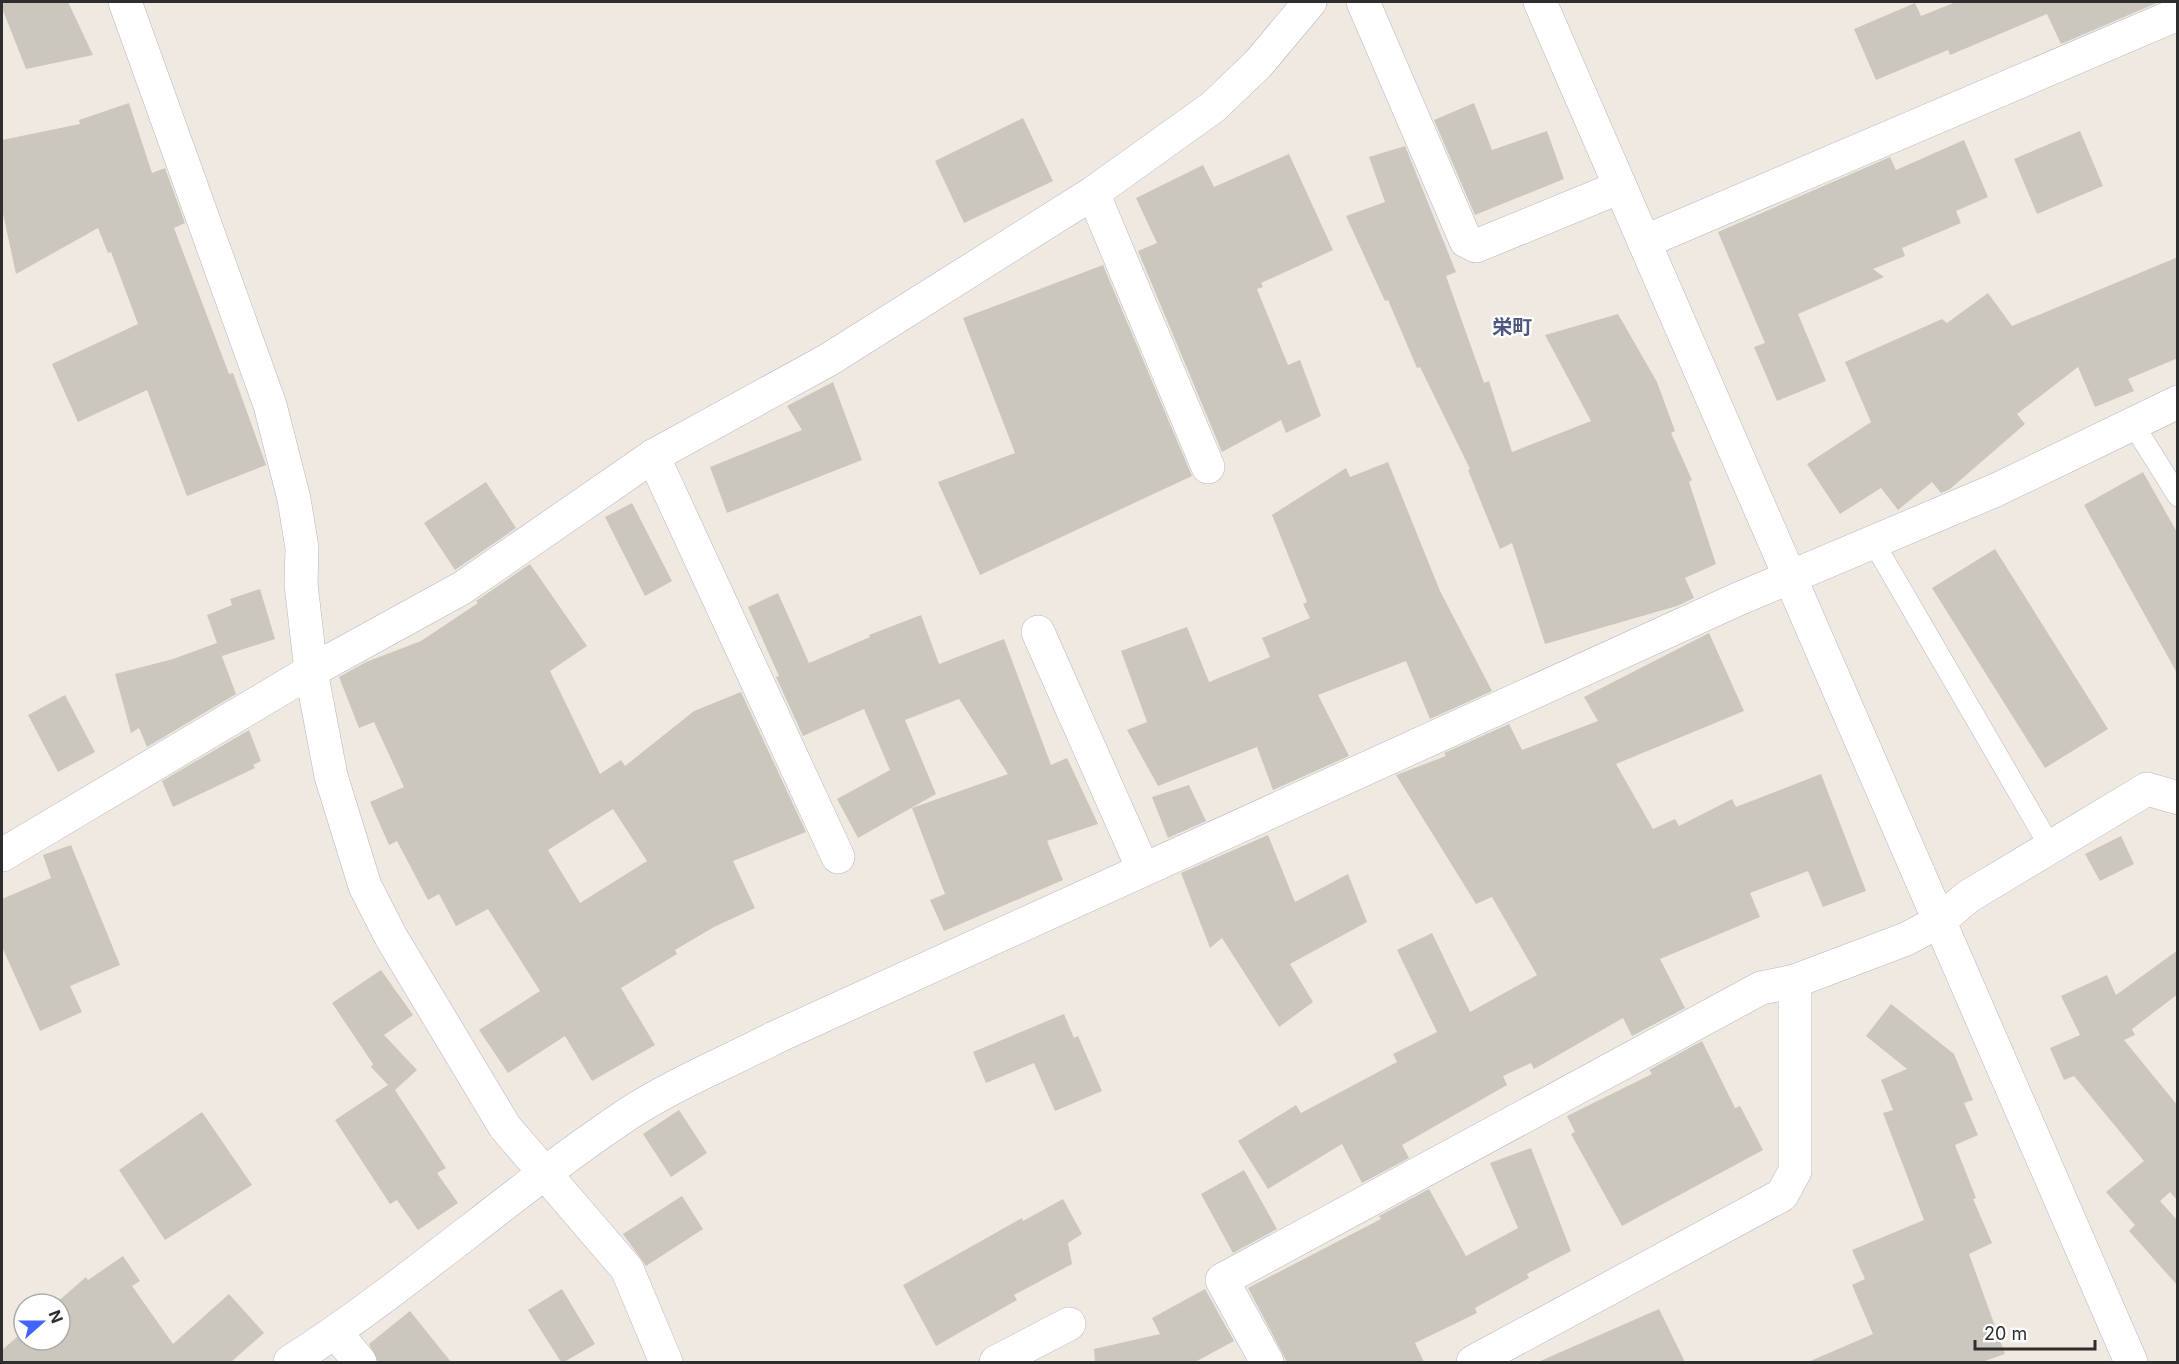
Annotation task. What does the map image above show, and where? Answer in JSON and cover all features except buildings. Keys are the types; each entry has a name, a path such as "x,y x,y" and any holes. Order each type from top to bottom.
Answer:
{"street":[{"path":"125,2 176,138 270,405 294,499 302,548 302,584 311,671 330,776 365,886 391,937 464,1063 505,1127 627,1269 666,1362"},
{"path":"2,855 311,671 462,588 653,456 828,360 1093,194 1213,107 1258,64 1310,2"},
{"path":"1363,2 1466,241 1476,246 1620,187"},
{"path":"1540,2 2131,1362"},
{"path":"1644,242 2178,14"},
{"path":"1093,194 1208,467"},
{"path":"290,1362 336,1333 544,1173 630,1113 774,1038 1789,577 1996,490 2178,402"},
{"path":"653,456 838,858"},
{"path":"1038,632 1143,869"},
{"path":"1267,1362 1222,1280 1761,988 1795,981 1906,939 1938,922 1969,896 2148,789 2178,798"},
{"path":"1473,1362 1782,1195 1796,1171 1795,981"},
{"path":"996,1362 1070,1324"},
{"path":"336,1333 360,1362"}],"lane":[{"path":"2133,424 2178,496"},
{"path":"1874,543 2051,848"}],"district":[{"name":"栄町","path":"1512,327"}]}
